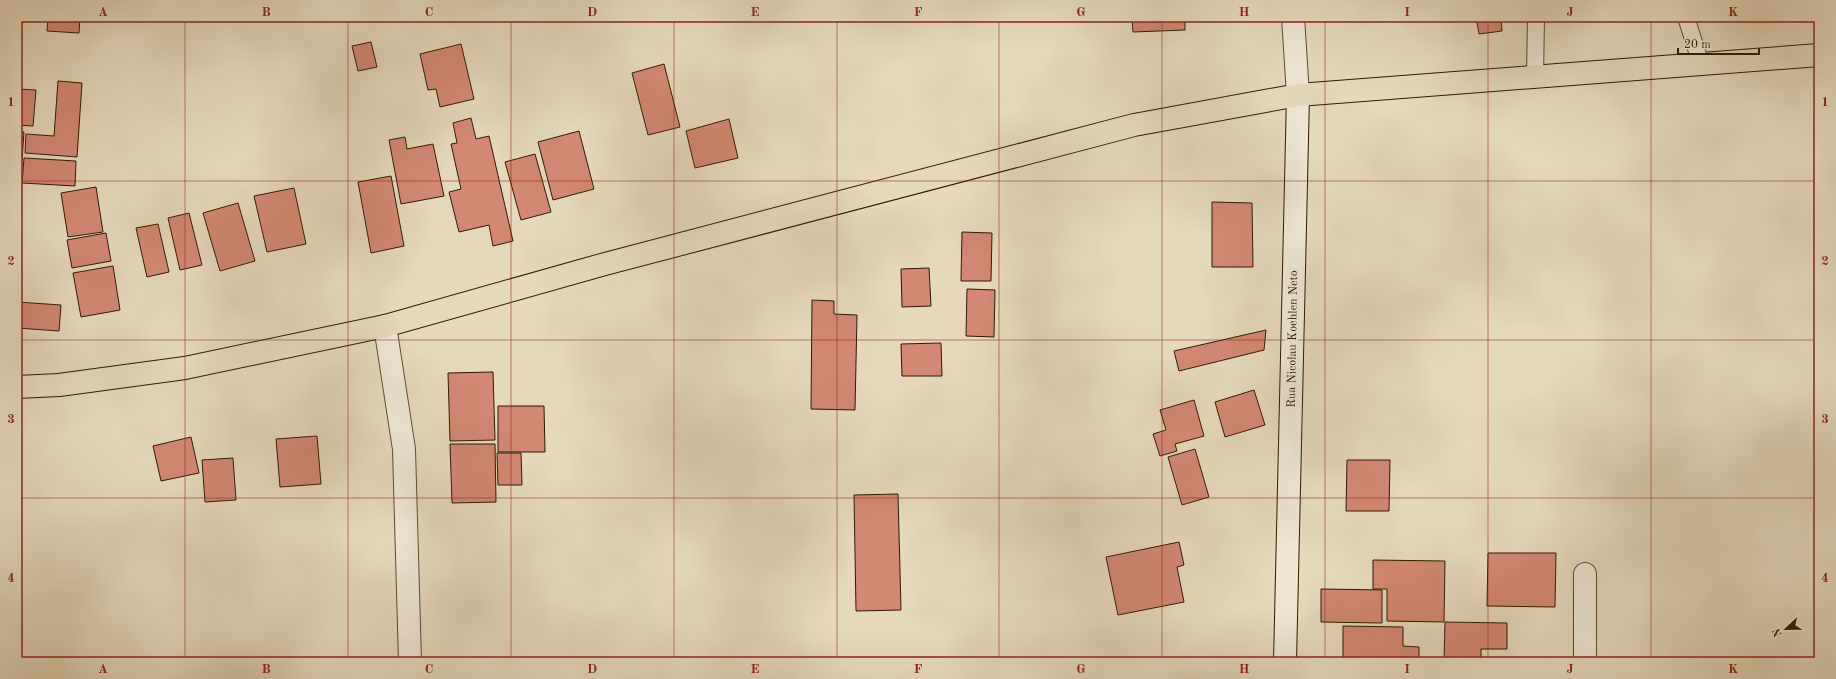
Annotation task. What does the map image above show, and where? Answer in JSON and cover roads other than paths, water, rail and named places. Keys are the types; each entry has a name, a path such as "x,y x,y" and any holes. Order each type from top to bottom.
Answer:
{"main road":[{"name":"Rua Nicolau Koehlen Neto","path":"1285,662 1298,95 1293,17"},
{"path":"17,387 59,385 185,368 385,326 605,264 1134,125 1298,95 1819,56"},
{"path":"385,326 404,449 410,662"},
{"path":"1585,574 1585,662"}],"lane":[{"path":"1535,77 1536,17"},
{"path":"1686,17 1701,64"}]}
